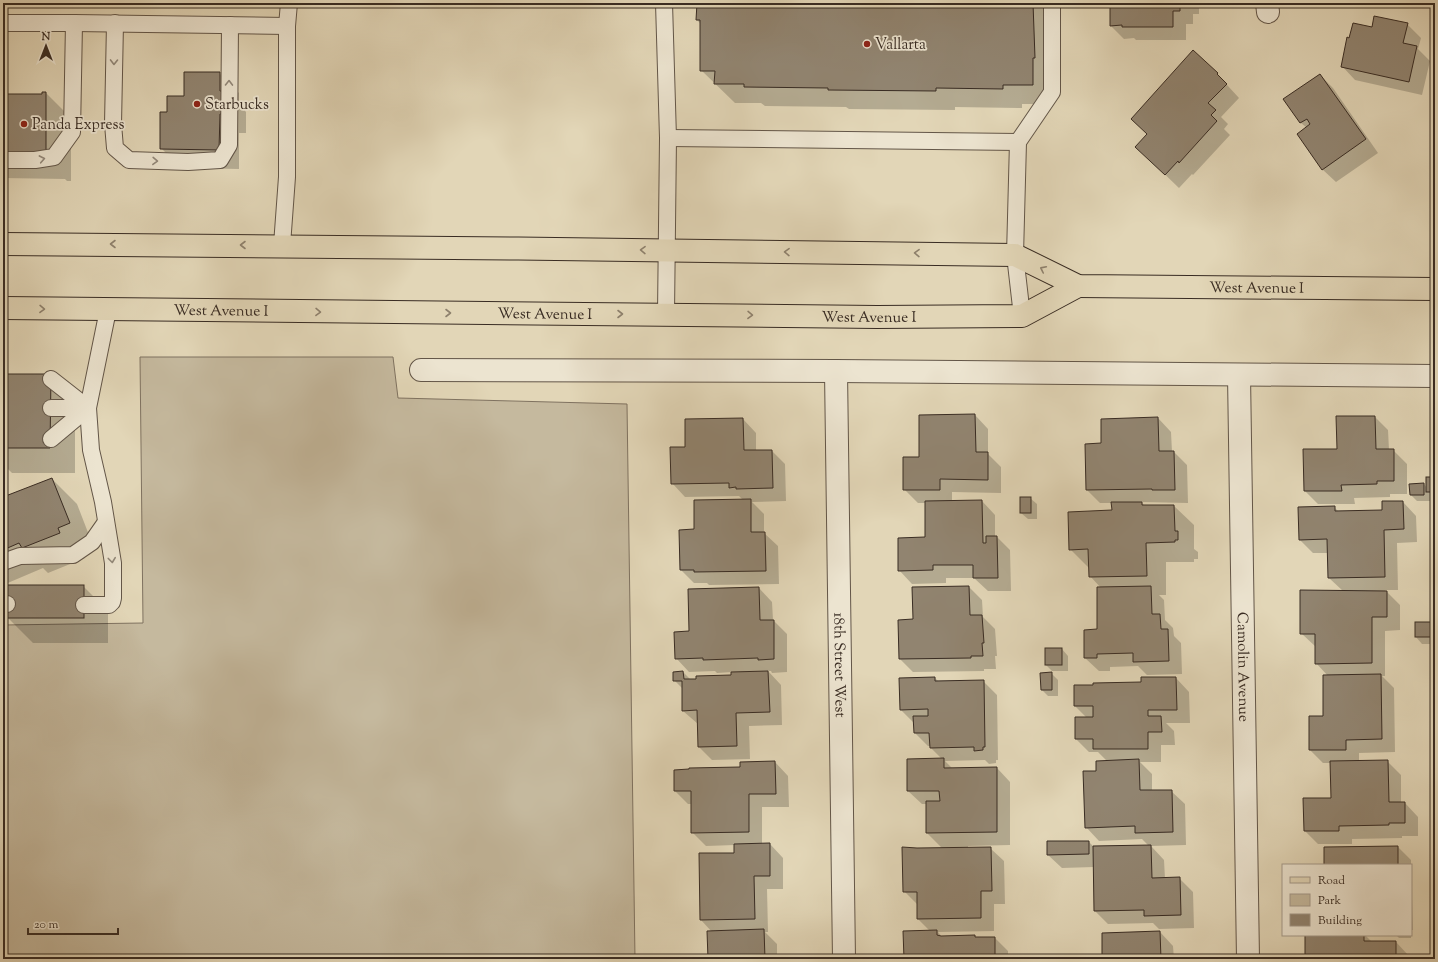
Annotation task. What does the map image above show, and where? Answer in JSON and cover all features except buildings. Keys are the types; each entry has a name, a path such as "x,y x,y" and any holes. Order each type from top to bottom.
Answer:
{"main road":[{"name":"West Avenue I","path":"3,244 282,245 399,248 1015,255 1078,286 1435,290"},
{"name":"West Avenue I","path":"3,308 877,317 1022,316 1078,286"}],"street":[{"path":"421,370 836,371 1435,376"},
{"name":"18th Street West","path":"836,371 844,959"},
{"name":"Camolin Avenue","path":"1239,375 1248,959"}],"lane":[{"path":"282,245 287,177 287,26 289,3"},
{"path":"664,3 668,138 666,314"},
{"path":"1022,316 1015,255 1018,142 1052,92 1052,3"},
{"path":"3,23 287,26"},
{"path":"3,160 35,160 54,157 72,132 74,23"},
{"path":"115,23 113,124 115,148 129,160 188,162 220,160 229,145 230,25"},
{"path":"668,138 1018,142"},
{"path":"84,605 108,605 114,598 113,563 91,450 88,408 108,310"},
{"path":"51,379 88,408"},
{"path":"51,408 88,408"},
{"path":"51,438 88,408"},
{"path":"3,562 20,556 73,555 92,542 106,522"}],"green space":[{"path":"140,357 393,357 398,398 627,404 635,959 3,959 3,625 143,623"}],"place":[{"name":"Vallarta","path":"867,44"},
{"name":"Starbucks","path":"197,104"},
{"name":"Panda Express","path":"24,124"}]}
